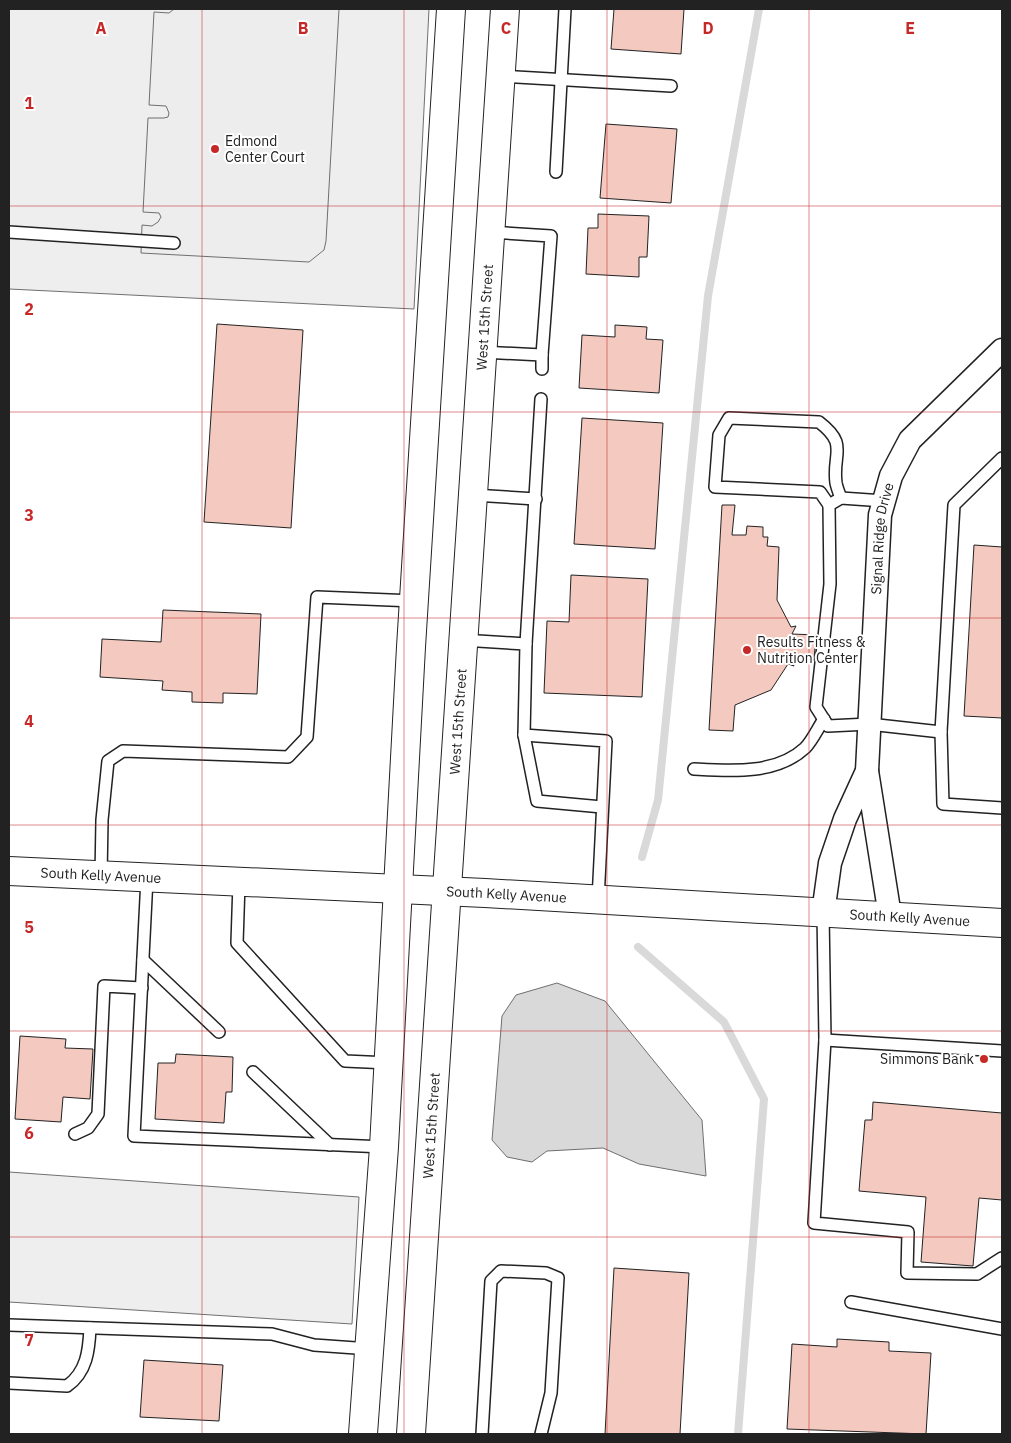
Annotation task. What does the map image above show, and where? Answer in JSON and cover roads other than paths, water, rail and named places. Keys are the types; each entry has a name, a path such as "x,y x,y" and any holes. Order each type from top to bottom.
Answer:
{"main road":[{"path":"363,1434 384,1147 414,601 451,9"},
{"name":"West 15th Street","path":"412,1434 462,640 505,9"},
{"name":"South Kelly Avenue","path":"9,871 598,900 1002,923"}],"street":[{"name":"Signal Ridge Drive","path":"890,916 867,771 880,515 891,476 910,440 1002,350"},
{"name":"Signal Ridge Drive","path":"823,912 830,863 846,819 867,771"}],"lane":[{"path":"556,172 565,9"},
{"path":"500,76 671,86"},
{"path":"9,232 174,242"},
{"path":"490,232 551,236 542,369"},
{"path":"482,352 542,355"},
{"path":"540,399 536,499 526,644 524,735 537,801 602,807"},
{"path":"841,498 836,482 838,446 830,431 819,422 730,418 719,435 715,487 820,492 829,505 830,584 816,707 828,726 869,724 941,732"},
{"path":"1002,458 954,506 941,732 943,804 1002,808"},
{"path":"472,495 536,499"},
{"path":"829,505 841,498 884,502"},
{"path":"101,876 102,820 108,761 123,751 288,757 307,737 317,597 414,601"},
{"path":"462,640 526,644"},
{"path":"694,769 739,771 767,767 794,756 806,747 824,719"},
{"path":"524,735 606,741 598,900"},
{"path":"147,878 134,1136 384,1147"},
{"path":"239,883 237,943 345,1061 389,1063"},
{"path":"823,912 825,1040 814,1223 908,1232 907,1273 977,1274 1002,1258"},
{"path":"143,960 219,1032"},
{"path":"75,1134 88,1128 98,1114 104,986 142,988"},
{"path":"825,1040 1002,1051"},
{"path":"252,1072 330,1145"},
{"path":"482,1434 491,1281 501,1271 546,1273 558,1278 551,1393 542,1434"},
{"path":"851,1302 1002,1329"},
{"path":"9,1325 272,1334 314,1345 370,1348"},
{"path":"9,1383 67,1386 75,1380 89,1353 90,1328"}],"waterway":[{"path":"642,857 658,800 708,296 759,9"},
{"path":"638,947 724,1022 764,1099 738,1434"}],"place":[{"name":"Edmond Center Court","path":"215,149"},
{"name":"Results Fitness & Nutrition Center","path":"747,650"},
{"name":"Simmons Bank","path":"984,1059"}]}
